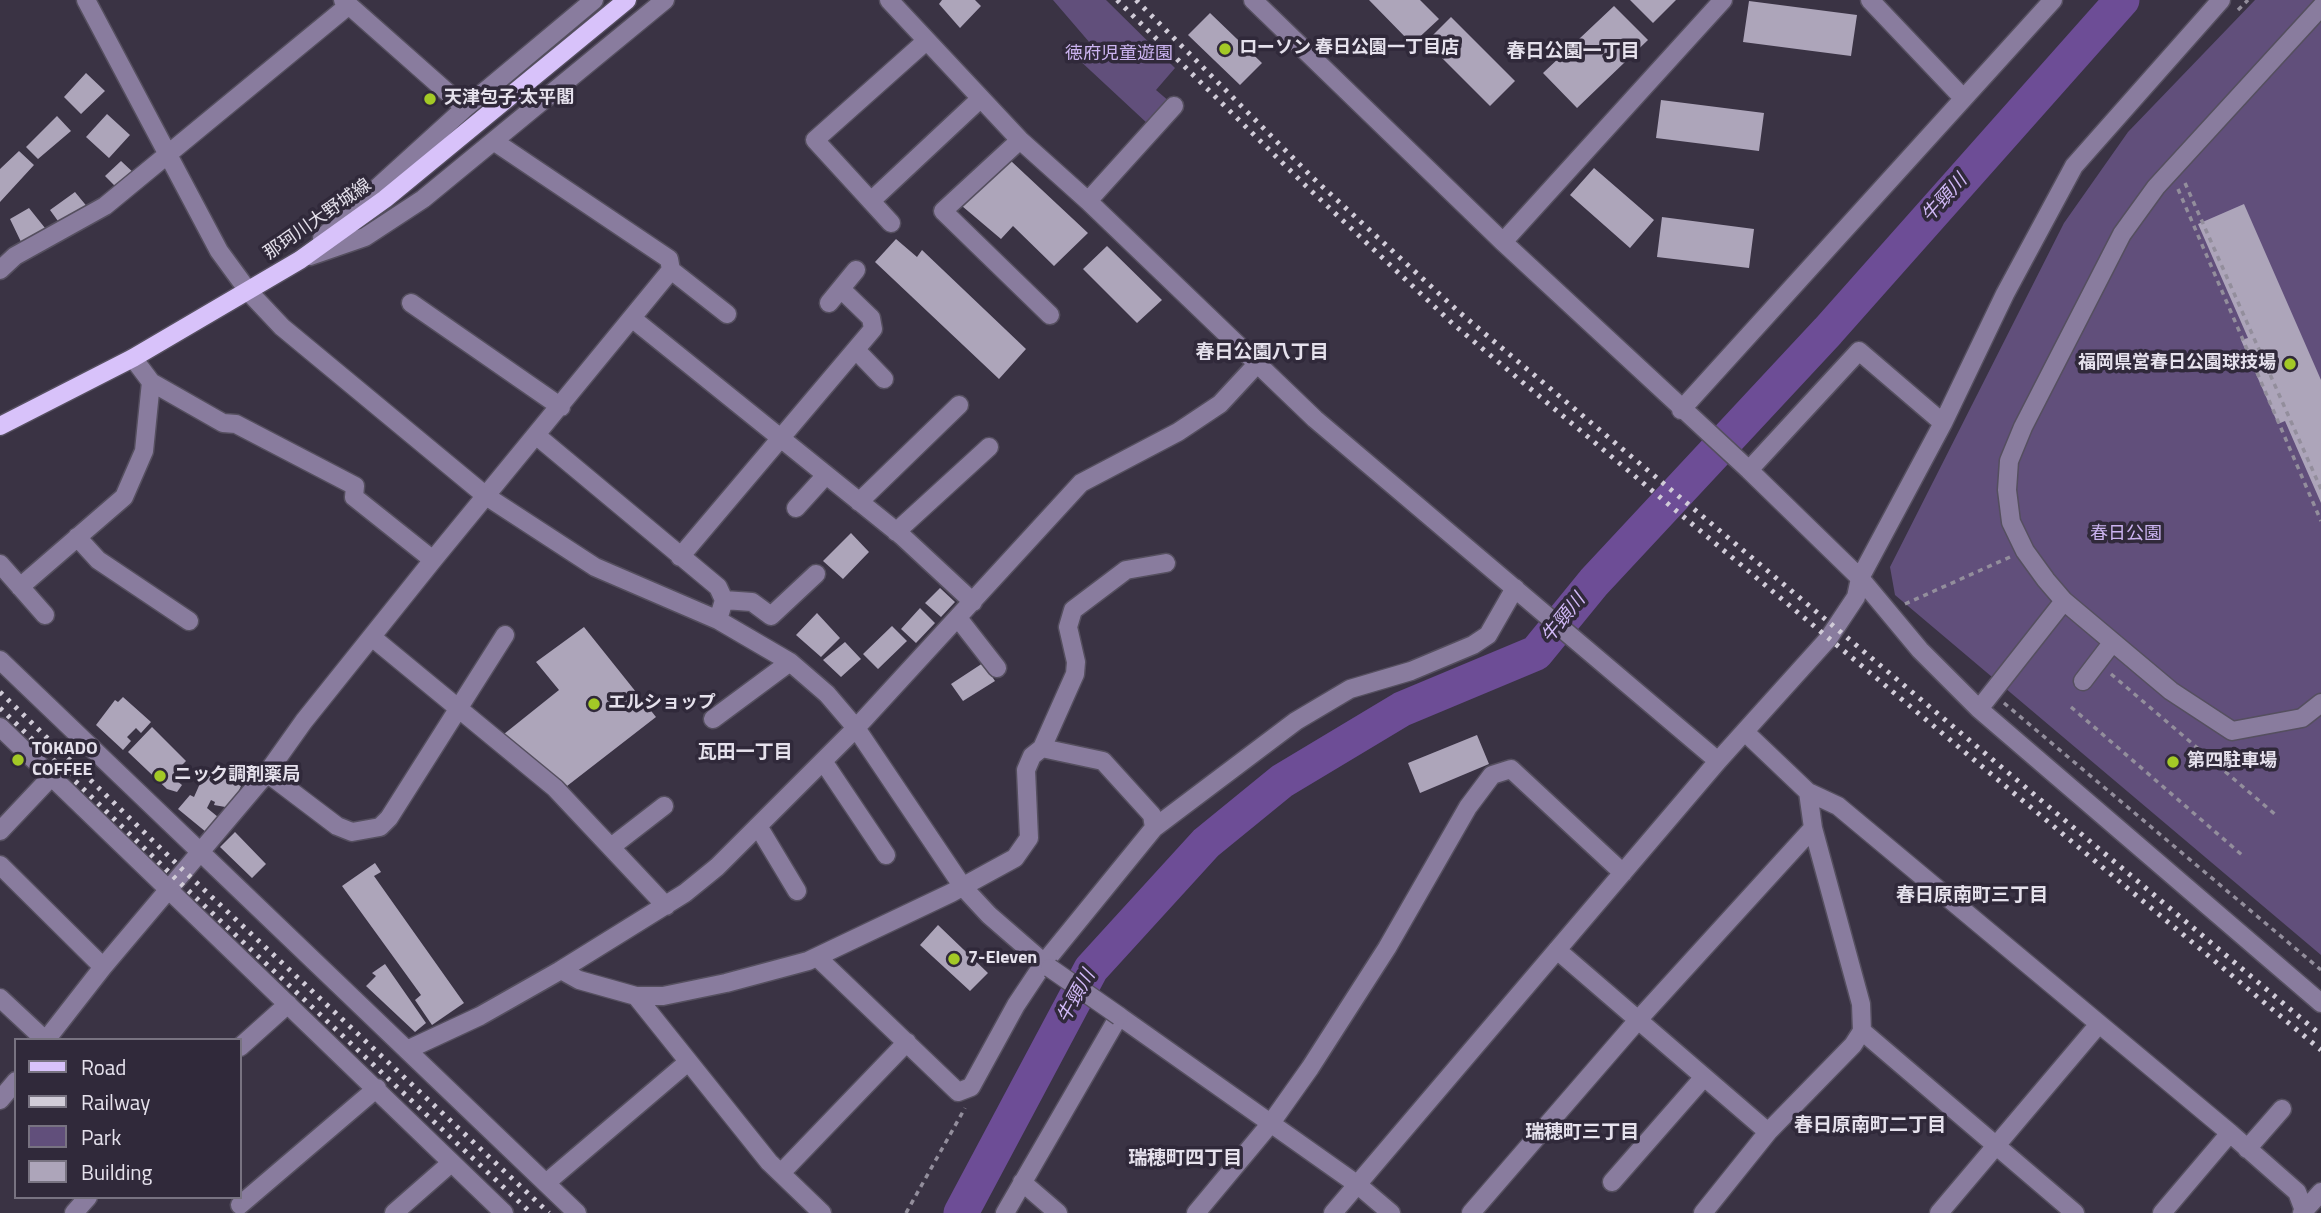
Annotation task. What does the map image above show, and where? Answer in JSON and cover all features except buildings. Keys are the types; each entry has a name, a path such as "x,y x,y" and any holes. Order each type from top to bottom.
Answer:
{"main road":[{"name":"那珂川大野城線","path":"0,426 133,358 300,260 385,199 627,0"}],"street":[{"path":"86,0 219,251 249,292 317,357 486,496 595,567 718,620 790,662 827,694 856,728 963,887 989,915 1047,965 1358,1185 1391,1213"},
{"path":"300,260 361,200 465,108 594,0"},
{"path":"300,260 365,237 423,199 665,0"},
{"path":"889,0 925,42 1020,140 1088,201 1315,419 1718,761"},
{"path":"1253,0 1503,242 1681,410 1749,470 1860,578 1920,650 1979,709 2321,1003"},
{"path":"1503,242 1723,0"},
{"path":"1681,410 2053,0"},
{"path":"1333,1213 1718,761 1828,639 1856,597 1860,578 1943,423 2005,294 2074,166 2221,0"},
{"path":"0,270 15,256 105,206 346,2 465,108"},
{"path":"1880,4 1964,98"},
{"path":"2321,7 2174,168 2122,234 2023,427 2009,461 2007,490 2011,522 2025,551 2064,601 2171,691 2232,731 2302,718 2321,703"},
{"path":"891,223 814,139 925,42"},
{"path":"871,201 980,100"},
{"path":"1088,201 1174,106"},
{"path":"1020,140 943,212 1050,315"},
{"path":"495,142 669,259 671,270 727,314"},
{"path":"0,998 52,1037 103,967 267,773 304,721 433,560 671,270"},
{"path":"680,557 782,440 856,350 873,324 871,318 835,296 856,270"},
{"path":"411,303 561,407"},
{"path":"633,319 896,532 973,602"},
{"path":"856,350 884,379"},
{"path":"1749,470 1859,351 1943,423"},
{"path":"133,358 151,382 223,423 236,424 355,486 354,497 433,560"},
{"path":"409,1049 480,1016 561,970 666,906 717,867 856,728 1082,483 1178,432 1220,404 1258,363"},
{"path":"20,587 124,497 144,451 151,382"},
{"path":"859,502 960,404"},
{"path":"537,436 718,587 724,600 718,620"},
{"path":"896,532 989,447"},
{"path":"796,508 826,475"},
{"path":"77,537 98,561 189,621"},
{"path":"561,970 579,980 636,996 663,996 726,983 817,957 963,887 1015,858 1029,838 1026,770 1032,756 1042,748 1075,674 1076,662 1068,627 1073,610 1126,570 1166,563"},
{"path":"0,564 45,615"},
{"path":"724,600 752,602 771,616 816,574"},
{"path":"817,957 958,1091 971,1087 1016,1005 1154,828 1296,721 1350,689 1410,671 1473,645 1488,635 1522,594"},
{"path":"1979,709 2064,601"},
{"path":"958,618 996,668"},
{"path":"267,773 337,826 352,832 380,827 389,818 505,635"},
{"path":"373,638 555,788 666,906"},
{"path":"2083,681 2112,643"},
{"path":"0,660 578,1213"},
{"path":"713,719 790,662"},
{"path":"0,727 504,1213"},
{"path":"1745,732 1808,792 1838,806 2230,1133 2297,1192 2303,1213"},
{"path":"1042,748 1103,761 1153,815 1154,828"},
{"path":"823,761 886,855"},
{"path":"1196,1213 1271,1123 1353,1003 1468,807 1492,775 1511,769 1623,873"},
{"path":"0,831 51,777"},
{"path":"1703,1213 1768,1132 1853,1045 1862,1031 1861,1004 1813,828 1808,792"},
{"path":"611,847 664,806"},
{"path":"758,825 797,891"},
{"path":"1471,1213 1638,1020 1813,828"},
{"path":"0,865 103,967"},
{"path":"1557,950 1768,1132"},
{"path":"636,996 781,1173 822,1213"},
{"path":"242,1045 288,1004"},
{"path":"1005,1213 1119,1016"},
{"path":"1939,1213 2099,1024"},
{"path":"1862,1031 2075,1213"},
{"path":"781,1173 907,1042"},
{"path":"546,1183 688,1062"},
{"path":"1612,1182 1704,1077"},
{"path":"240,1205 377,1088"},
{"path":"2247,1149 2282,1109"},
{"path":"2162,1213 2230,1133"},
{"path":"394,1213 451,1163"},
{"path":"1022,1182 1058,1213"},
{"path":"2303,1213 2321,1192"},
{"path":"74,1213 86,1199"}],"path":[{"path":"2229,20 2248,0"},
{"path":"2174,168 2321,489"},
{"path":"2174,168 2321,521"},
{"path":"1910,615 1901,606 2025,551"},
{"path":"2104,668 2277,816"},
{"path":"1992,692 2321,970"},
{"path":"2071,707 2242,855"},
{"path":"906,1213 965,1108 974,1105"}],"green space":[{"name":"徳府児童遊園","path":"1053,0 1106,0 1175,68 1156,90 1170,102 1148,124 1077,58 1090,43"},
{"name":"春日公園","path":"2255,0 2321,0 2321,955 1895,595 1890,567 2064,223 2128,132"}],"waterway":[{"name":"牛頸川","path":"961,1213 1091,969 1206,843 1282,781 1402,709 1536,653 1594,582 1828,331 2122,0"}],"railway":[{"path":"1117,0 1306,186 1453,324 2321,1050"},
{"path":"1136,0 1313,178 1459,312 2321,1035"},
{"path":"0,692 183,870 549,1213"},
{"path":"0,708 175,878 531,1213"}],"place":[{"name":"ローソン 春日公園一丁目店","path":"1225,49"},
{"name":"天津包子 太平閣","path":"430,99"},
{"name":"福岡県営春日公園球技場","path":"2290,364"},
{"name":"エルショップ","path":"594,704"},
{"name":"TOKADO COFFEE","path":"18,760"},
{"name":"第四駐車場","path":"2173,762"},
{"name":"ニック調剤薬局","path":"160,776"},
{"name":"7-Eleven","path":"954,959"}],"district":[{"name":"春日公園一丁目","path":"1573,52"},
{"name":"春日公園八丁目","path":"1262,353"},
{"name":"瓦田一丁目","path":"745,753"},
{"name":"春日原南町三丁目","path":"1972,896"},
{"name":"春日原南町二丁目","path":"1870,1126"},
{"name":"瑞穂町三丁目","path":"1582,1133"},
{"name":"瑞穂町四丁目","path":"1185,1159"}]}
